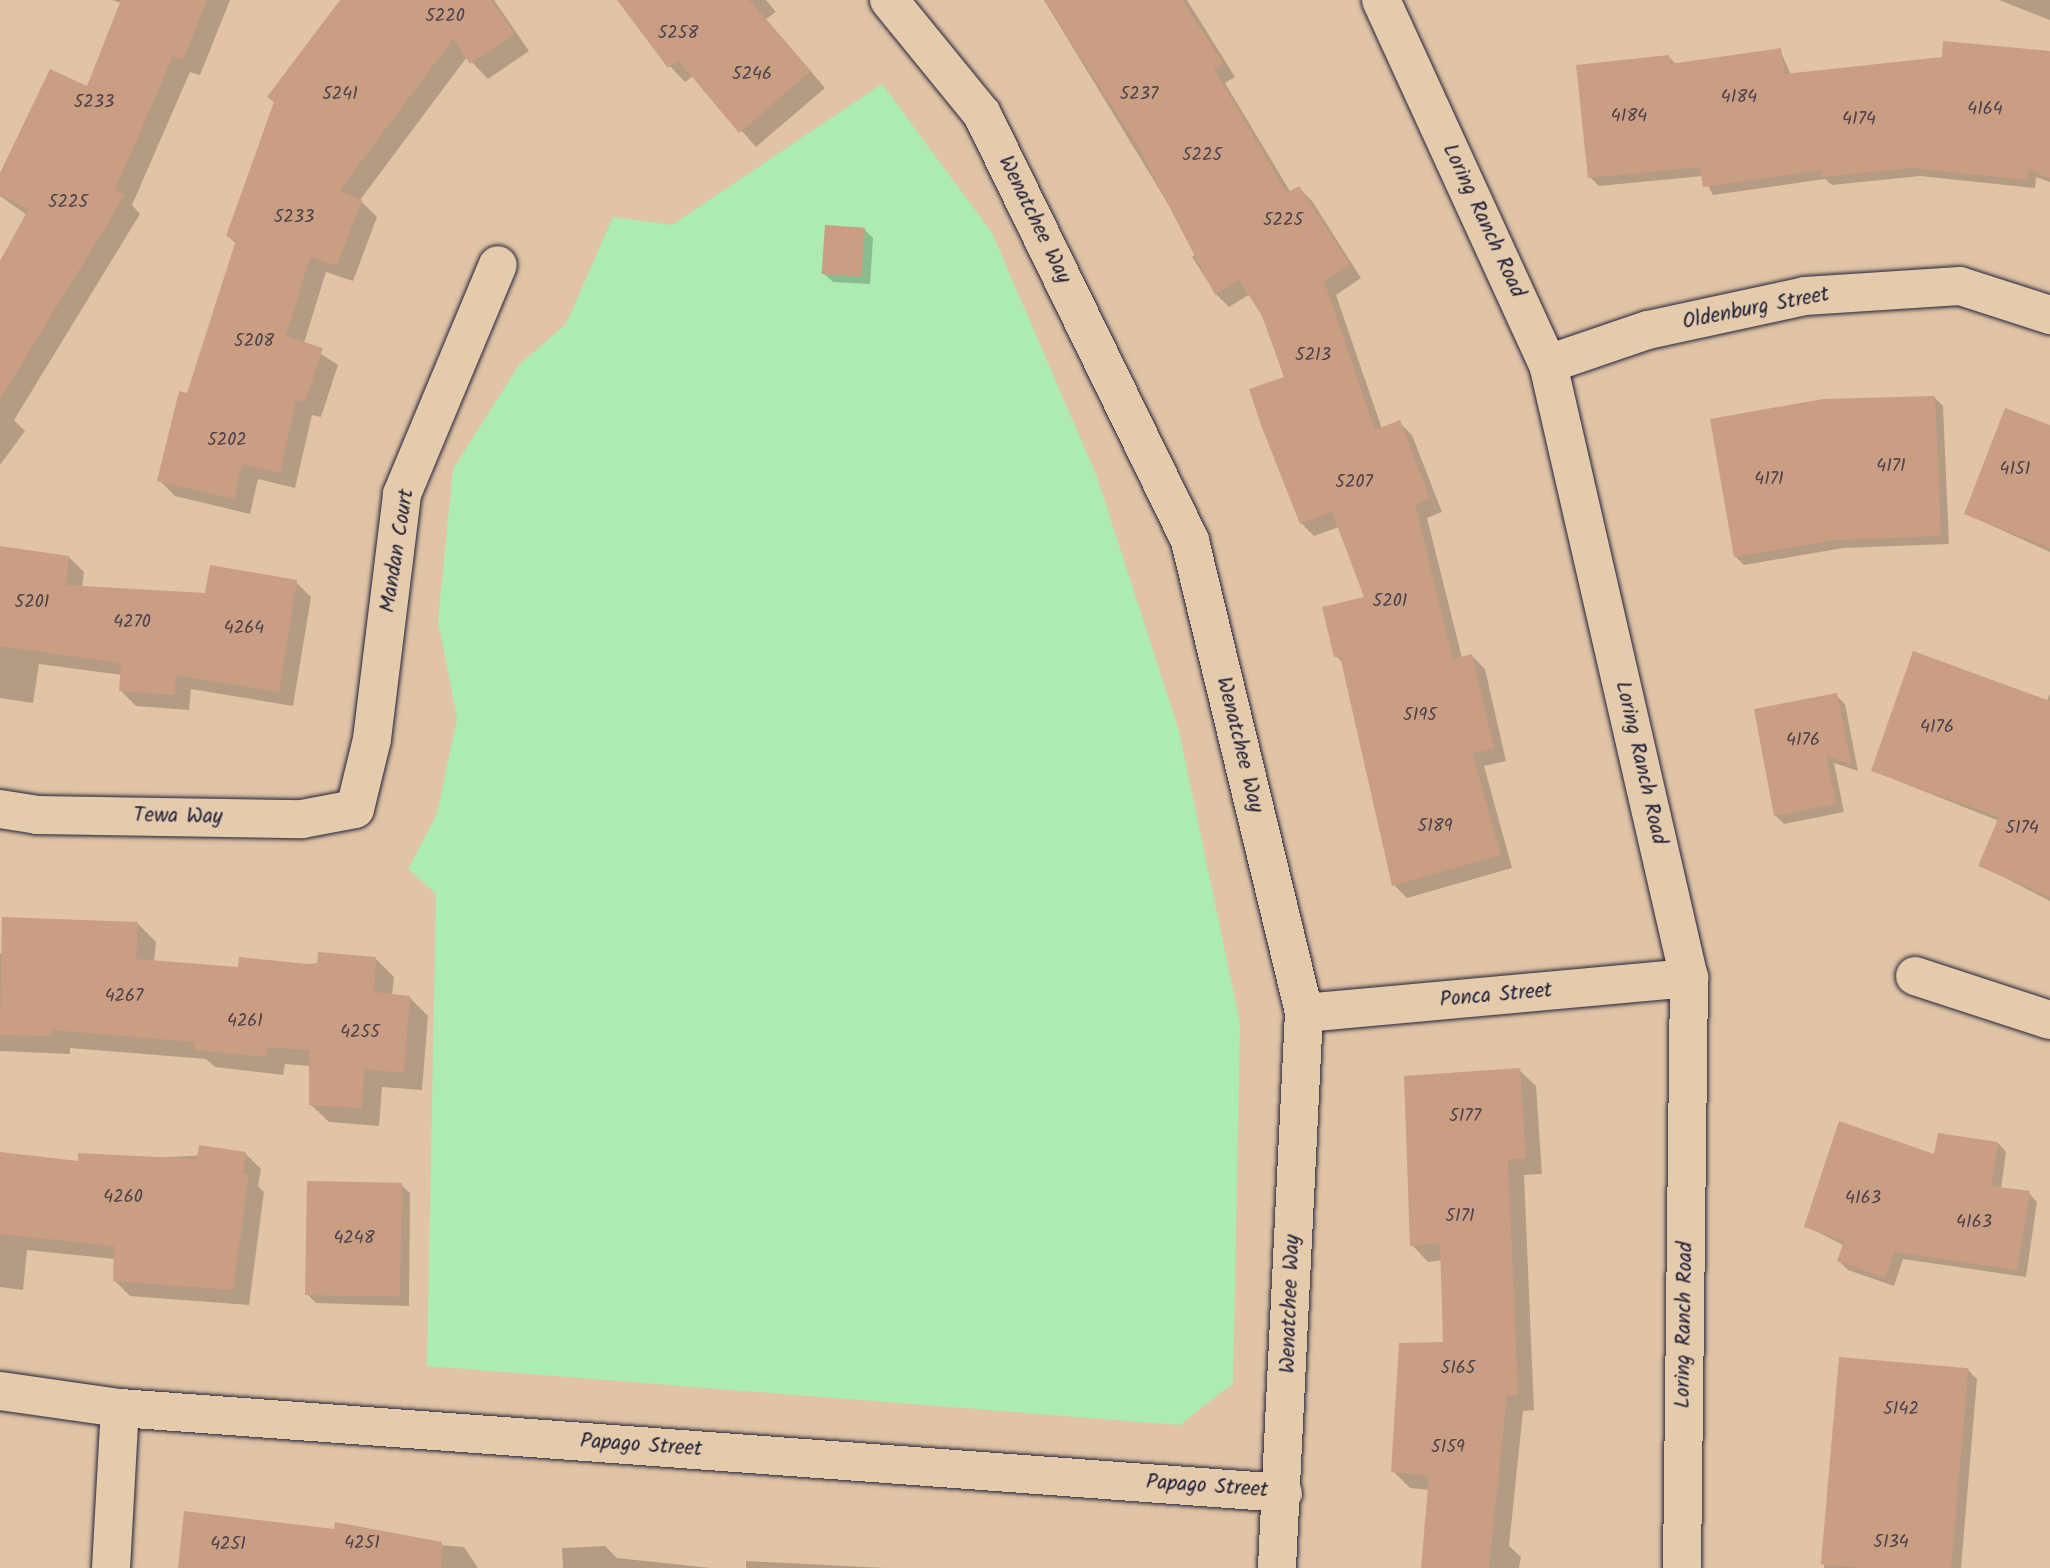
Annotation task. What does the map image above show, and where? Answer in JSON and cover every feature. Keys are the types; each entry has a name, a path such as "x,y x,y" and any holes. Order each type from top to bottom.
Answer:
{"street":[{"name":"Wenatchee Way","path":"889,0 982,114 1190,541 1304,1013 1283,1493 1277,1568"},
{"name":"Loring Ranch Road","path":"1381,0 1548,364 1689,978 1682,1568"},
{"name":"Mandan Court","path":"355,809 373,739 402,494 498,265"},
{"name":"Oldenburg Street","path":"1548,364 1648,330 1805,296 1960,286 2050,315"},
{"name":"Tewa Way","path":"0,808 37,815 302,820 355,809"},
{"path":"1915,976 2050,1020"},
{"name":"Ponca Street","path":"1304,1013 1689,978"},
{"name":"Papago Street","path":"0,1391 120,1408 1283,1493"},
{"path":"111,1568 120,1408"}],"green space":[{"path":"882,84 992,233 1097,477 1179,731 1240,1023 1233,1383 1180,1425 427,1366 436,894 408,869 437,814 457,719 438,620 453,469 519,365 566,324 613,217 672,225"}],"building":[{"path":"121,0 207,0 183,60 173,56 115,190 125,195 0,399 0,261 28,210 0,194 0,173 50,69 87,86"},
{"path":"340,0 491,0 515,34 470,64 453,39 339,191 362,200 337,266 310,257 286,336 323,348 305,402 296,400 280,473 242,464 234,499 157,481 179,391 187,393 236,240 226,236 274,102 267,97"},
{"path":"617,0 749,0 811,71 739,133 678,60 668,68"},
{"path":"1044,0 1182,0 1223,63 1214,69 1287,193 1299,186 1350,264 1324,281 1375,430 1400,420 1430,499 1415,505 1453,659 1472,654 1494,748 1472,753 1501,855 1392,886 1340,656 1334,657 1322,607 1364,597 1332,512 1300,524 1261,425 1249,389 1284,377 1262,316 1239,280 1215,295 1139,148"},
{"path":"1943,41 2050,51 2050,178 2028,170 2027,180 1911,168 1822,177 1821,170 1703,187 1700,167 1588,178 1576,65 1669,55 1670,64 1781,48 1785,74 1942,57"},
{"path":"825,225 865,228 861,277 822,274"},
{"path":"1935,396 1941,536 1834,540 1734,557 1710,419 1823,399"},
{"path":"2005,408 2050,425 2050,548 1964,514"},
{"path":"0,546 69,556 66,585 205,593 210,565 297,580 279,692 176,675 175,695 119,691 121,663 0,646"},
{"path":"1913,651 2050,701 2050,897 1978,866 1999,817 1871,771"},
{"path":"1837,693 1851,764 1826,756 1836,804 1774,816 1754,709"},
{"path":"2,917 138,922 136,959 238,967 239,957 317,965 318,952 376,957 374,992 410,996 404,1073 365,1069 361,1108 309,1105 309,1050 267,1047 266,1057 194,1050 195,1042 52,1030 52,1036 0,1035"},
{"path":"1520,1068 1526,1158 1508,1160 1518,1395 1507,1395 1489,1568 1421,1568 1429,1476 1391,1472 1399,1343 1443,1342 1440,1243 1410,1246 1404,1076"},
{"path":"1839,1121 1934,1154 1938,1133 1998,1142 1991,1186 2030,1191 2017,1270 1894,1252 1885,1278 1837,1261 1844,1241 1804,1227"},
{"path":"199,1145 246,1152 243,1174 249,1175 233,1290 113,1281 114,1246 0,1234 0,1152 78,1161 78,1153 197,1159"},
{"path":"307,1181 402,1183 400,1297 305,1295"},
{"path":"1839,1357 1969,1368 1951,1568 1864,1568 1821,1564"},
{"path":"184,1511 334,1529 335,1522 442,1542 441,1568 178,1568"}]}
